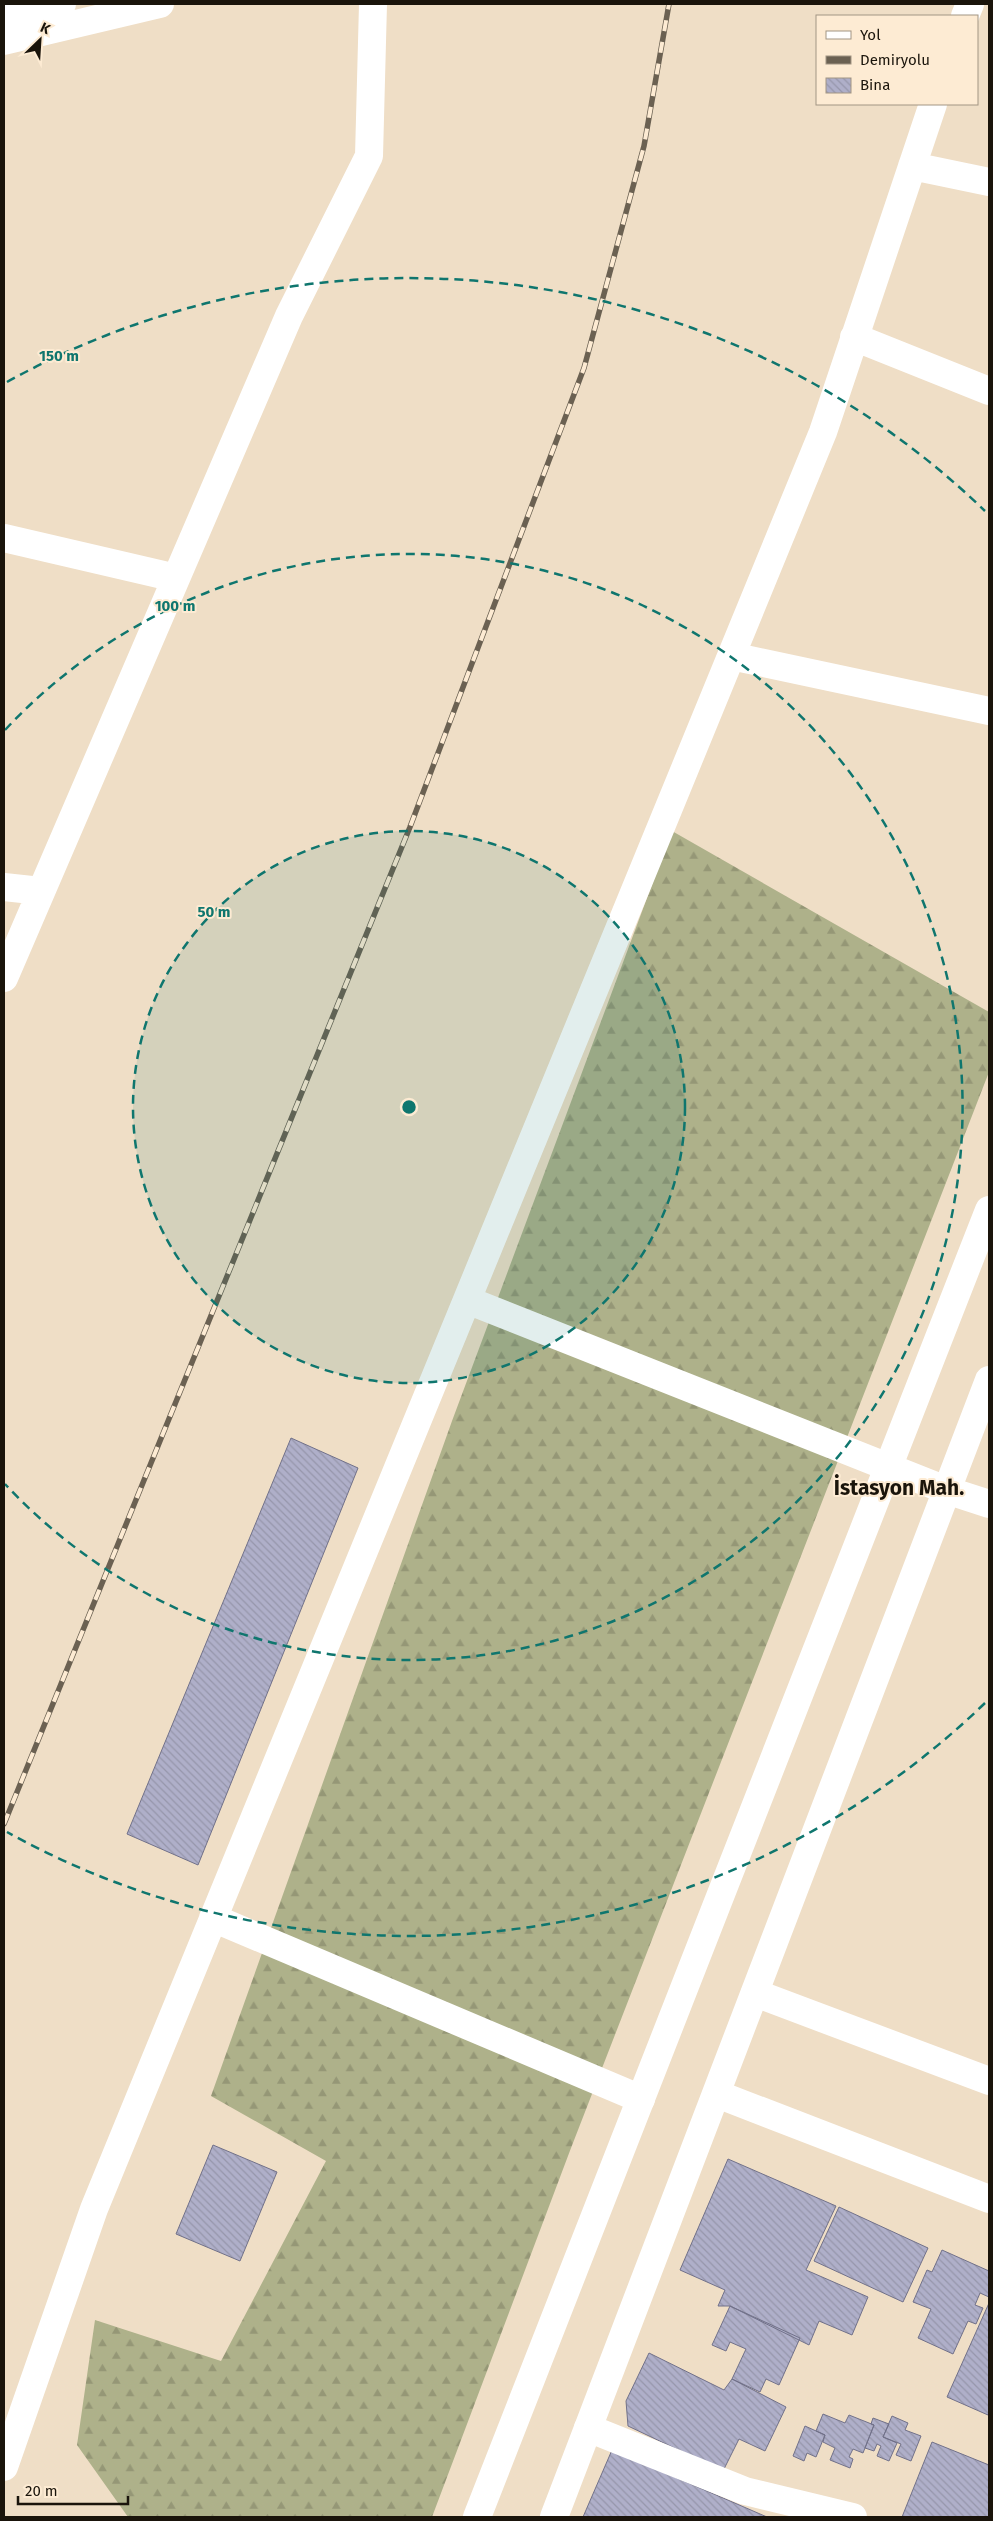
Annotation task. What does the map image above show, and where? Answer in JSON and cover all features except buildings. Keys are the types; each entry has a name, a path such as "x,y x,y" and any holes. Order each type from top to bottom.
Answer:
{"street":[{"path":"4,17 62,4"},
{"path":"4,40 160,4"},
{"path":"4,978 289,316 369,156 373,4"},
{"path":"4,2467 94,2209 823,432 933,105"},
{"path":"912,166 989,182"},
{"path":"854,337 989,391"},
{"path":"4,538 176,578"},
{"path":"731,656 988,706"},
{"path":"4,887 41,891"},
{"path":"477,2517 989,1210"},
{"path":"467,1300 888,1468 989,1504"},
{"path":"554,2517 989,1380"},
{"path":"213,1918 641,2099"},
{"path":"755,1993 989,2081"},
{"path":"717,2094 989,2199"},
{"path":"588,2428 745,2491 854,2517"}],"green space":[{"path":"672,831 989,1012 989,1072 571,2148 432,2517 128,2517 77,2445 95,2320 221,2361 326,2161 211,2096 452,1421"}],"railway":[{"path":"4,1824 410,827 584,368 644,146 669,4"}],"district":[{"name":"İstasyon Mah.","path":"899,1488"}]}
